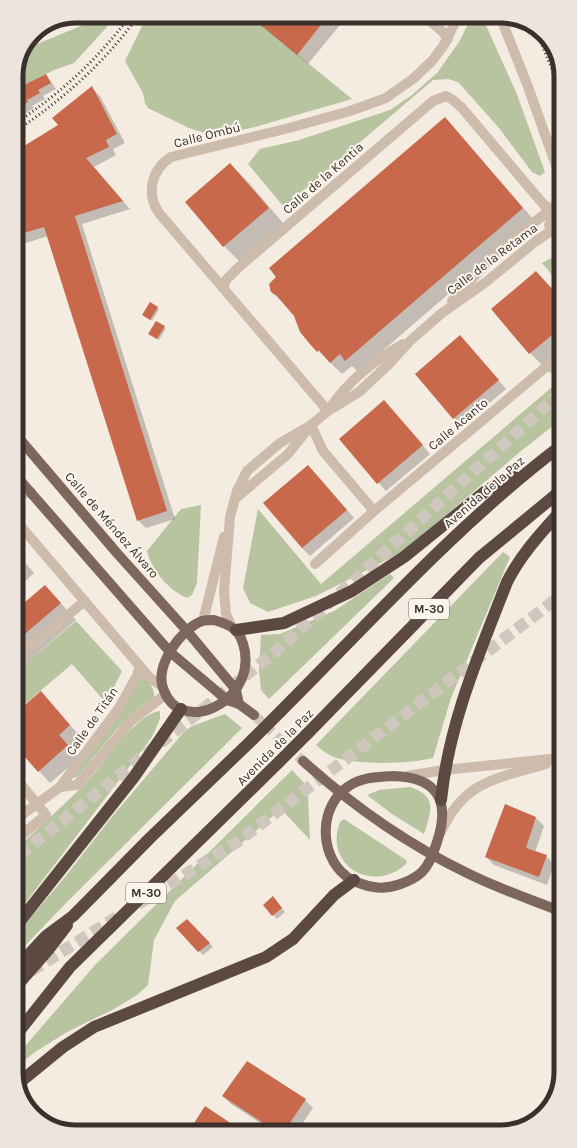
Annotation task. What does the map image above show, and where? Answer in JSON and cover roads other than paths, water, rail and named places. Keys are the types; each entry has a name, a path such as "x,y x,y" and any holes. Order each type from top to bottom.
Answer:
{"highway":[{"name":"Avenida de la Paz","path":"23,961 46,936 73,916 150,838 253,739 446,543 525,473 554,451"},
{"path":"233,627 284,623 352,591 404,557 486,490 525,473"},
{"name":"Avenida de la Paz","path":"23,1026 70,967 307,734 479,558 554,496"},
{"path":"441,800 444,770 463,694 506,582 526,550 554,517"},
{"path":"23,917 134,777 163,738 181,709"},
{"path":"24,1079 63,1047 94,1027 266,958 293,939 334,895 354,880"},
{"path":"23,979 48,950 73,916"}],"main road":[{"name":"Calle de Méndez Álvaro","path":"23,443 116,552 187,631 236,690 239,704"},
{"path":"23,483 170,652 227,700 239,704 254,715"},
{"path":"203,620 214,620 233,627 243,643 245,670 236,690 227,700 205,711 192,712 181,709 170,700 164,690 163,665 170,652 187,631 203,620"},
{"path":"304,761 340,794 376,821 432,855 468,874 554,909"},
{"path":"407,776 424,782 435,791 441,800 443,814 439,836 432,855 422,872 396,886 374,887 345,876 331,856 326,840 326,824 330,808 340,794 349,786 365,779 407,776"}],"street":[{"path":"432,23 443,32 448,39"},
{"name":"Calle Ombú","path":"328,411 155,207 151,192 155,173 163,162 171,157 289,128 376,102 395,93 423,70 438,54 448,39 455,23"},
{"path":"503,23 527,84 554,160"},
{"name":"Calle de la Kentia","path":"223,288 226,280 239,267 433,101 446,96 462,108 535,195 554,208"},
{"name":"Calle de la Retama","path":"442,313 494,255 554,210"},
{"path":"554,212 552,217 554,224"},
{"name":"Calle de la Retama","path":"203,620 234,499 240,483 247,471 280,443 311,425 328,411 337,397 355,378 384,356 410,340 442,313 477,288 536,241 554,224"},
{"name":"Calle Acanto","path":"315,564 374,510 554,360"},
{"path":"311,425 323,451 374,510"},
{"name":"Calle de la Retama","path":"234,499 288,454 311,425"},
{"path":"23,494 31,492"},
{"name":"Calle de la Retama","path":"230,517 224,591 226,614 233,627"},
{"path":"23,529 150,678 164,690"},
{"path":"23,652 85,601"},
{"name":"Calle de Titán","path":"23,814 36,803 60,787 119,708 137,676 140,666"},
{"name":"Calle de Titán","path":"60,787 77,785 131,721 164,690"},
{"path":"407,776 444,770 554,760"},
{"path":"439,836 456,805 471,791 486,782 554,761"},
{"path":"23,787 46,815 23,834"}],"tunnel":[{"path":"23,852 275,652 554,399"},
{"path":"138,904 237,842 554,601"},
{"path":"254,715 303,761"},
{"path":"31,971 117,917"}],"railway":[{"path":"23,118 48,100 92,61 125,23"},
{"path":"23,126 67,93 97,65 133,23"},
{"path":"541,42 554,74"}]}
